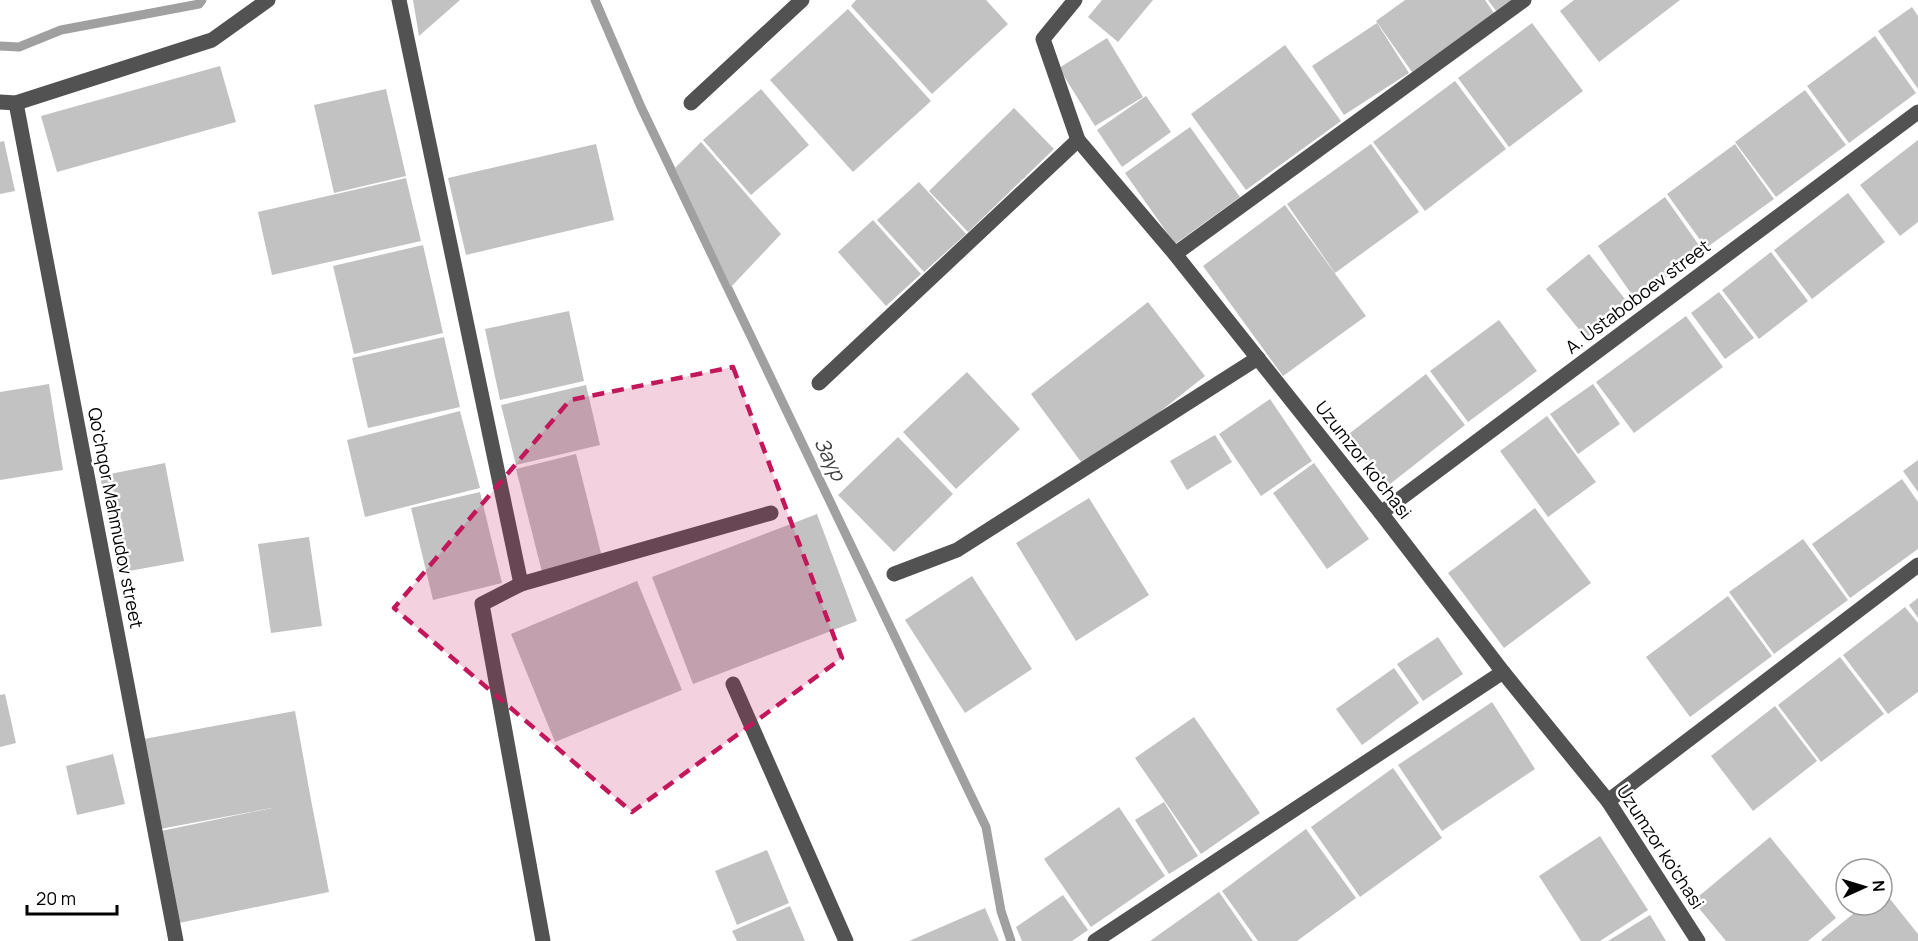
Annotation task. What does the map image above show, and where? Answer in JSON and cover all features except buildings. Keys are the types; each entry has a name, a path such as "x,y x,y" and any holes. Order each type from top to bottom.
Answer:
{"street":[{"path":"0,102 16,103 212,40 267,0"},
{"path":"399,0 521,584"},
{"path":"691,103 802,0"},
{"name":"Uzumzor ko'chasi","path":"1076,0 1043,39 1078,140 1175,254 1381,513 1503,672 1608,801 1698,941"},
{"path":"1175,254 1524,0"},
{"name":"Qo'chqor Mahmudov street","path":"16,103 176,941"},
{"name":"A. Ustaboboev street","path":"1381,513 1918,112"},
{"path":"819,383 1078,140"},
{"path":"894,574 957,550 1258,358"},
{"path":"543,941 482,604 521,584 771,513"},
{"path":"1608,801 1918,565"},
{"path":"1095,941 1503,672"},
{"path":"733,684 846,941"}],"highlighted area":[{"path":"733,367 842,658 632,812 394,608 570,400"}],"waterway":[{"path":"0,46 19,47 61,30 199,4 202,0"},
{"name":"Заур","path":"595,0 641,107 986,827 1001,911 1011,941"}]}
